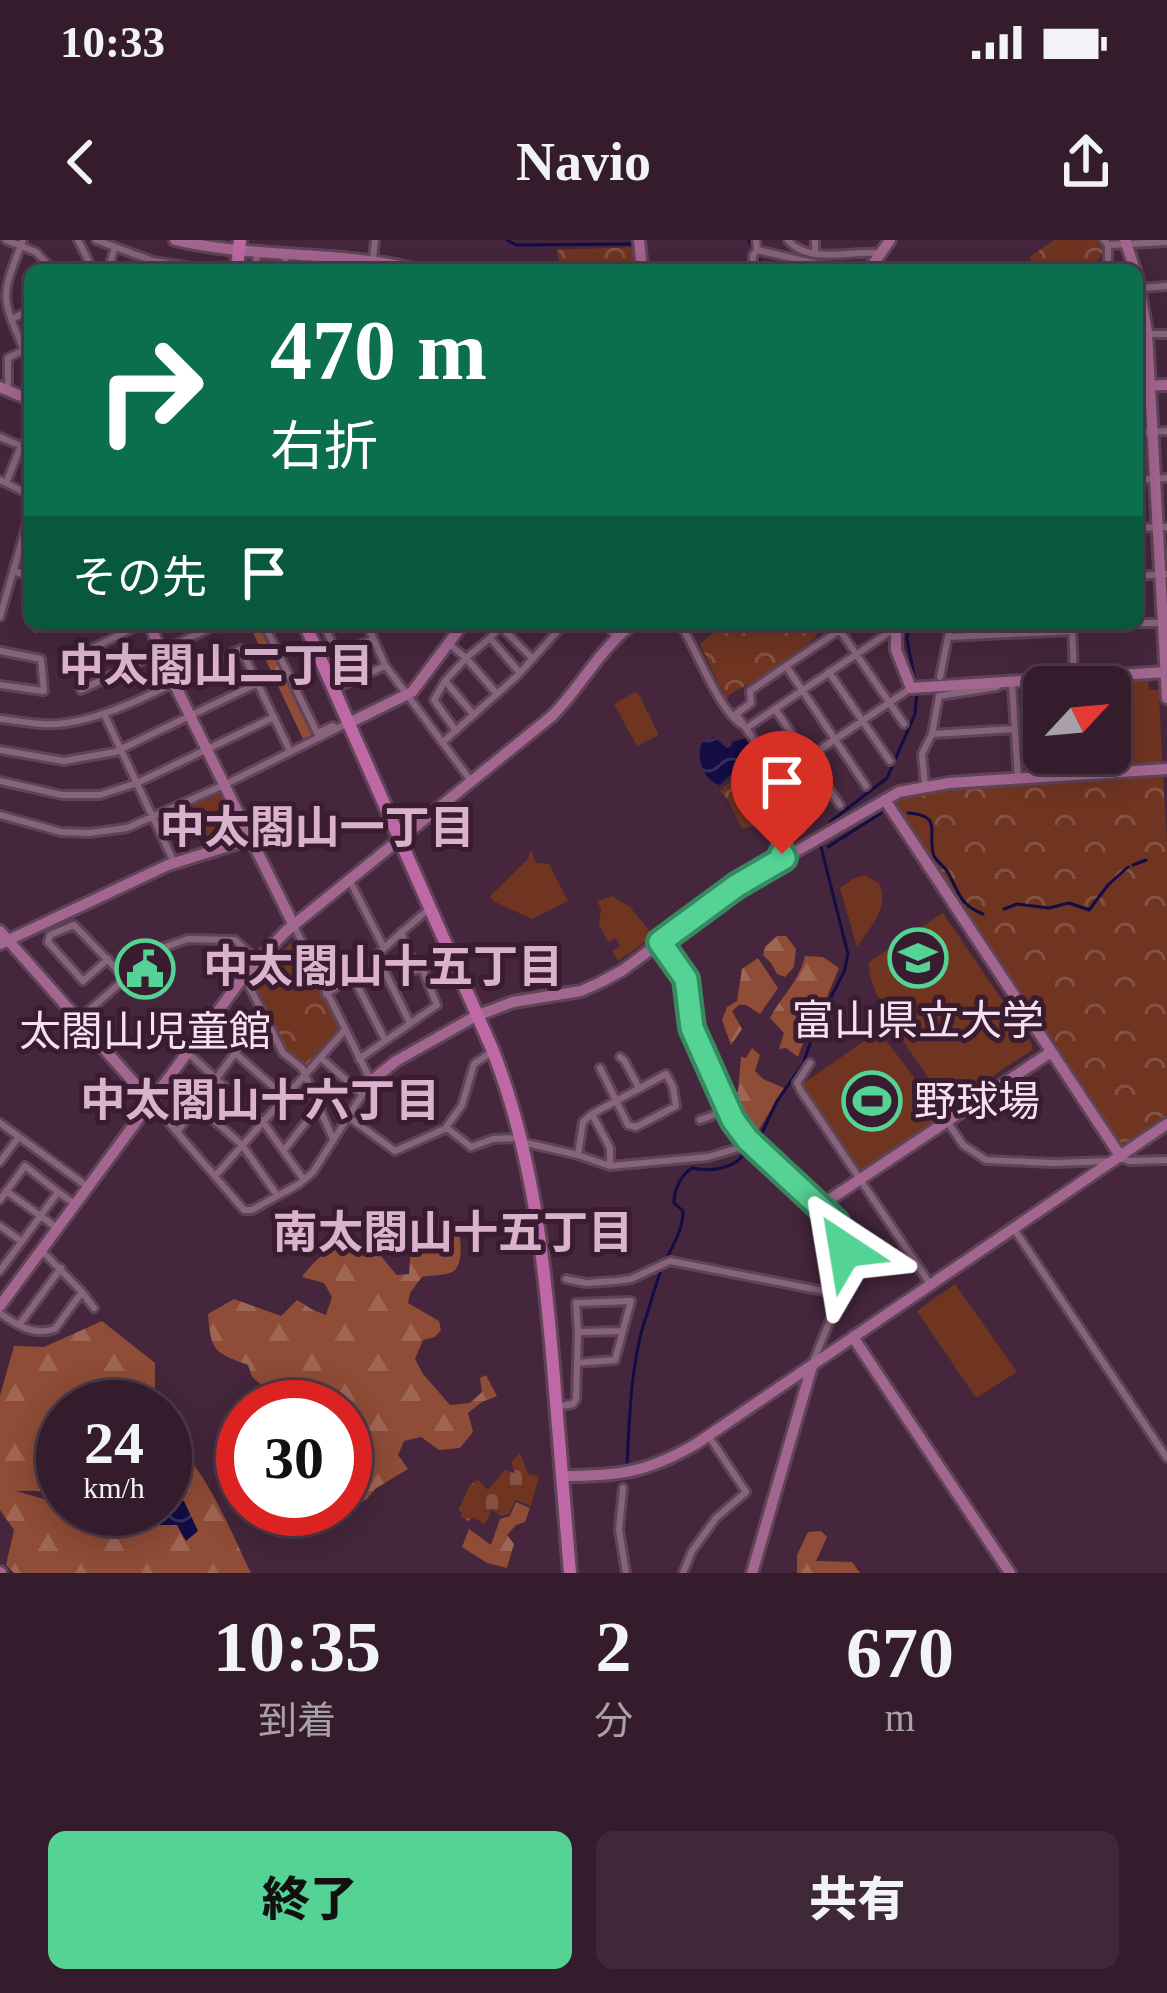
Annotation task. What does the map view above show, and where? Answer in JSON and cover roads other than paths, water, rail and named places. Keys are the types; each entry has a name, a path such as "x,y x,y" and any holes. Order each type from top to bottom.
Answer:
{"main road":[{"path":"308,630 493,1051 522,1140 536,1199 570,1573"}],"street":[{"path":"6,240 22,243 47,264"},
{"path":"96,240 152,264"},
{"path":"175,240 240,246 319,262 384,264"},
{"path":"273,240 284,264"},
{"path":"319,240 319,262"},
{"path":"373,262 375,240"},
{"path":"753,264 756,240"},
{"path":"788,240 795,248 829,255 887,244"},
{"path":"814,240 815,252"},
{"path":"843,240 844,254"},
{"path":"1106,243 1167,242"},
{"path":"22,243 3,302 24,344"},
{"path":"110,264 115,247"},
{"path":"757,250 818,264"},
{"path":"256,264 257,252"},
{"path":"10,320 24,313"},
{"path":"1167,334 1144,335 1144,386 1161,479 1167,698"},
{"path":"4,388 8,358 24,350"},
{"path":"1144,386 1167,385"},
{"path":"1143,433 1167,431"},
{"path":"0,437 21,446"},
{"path":"3,482 24,443"},
{"path":"0,617 24,535"},
{"path":"14,571 24,574"},
{"path":"1143,623 1163,622"},
{"path":"133,630 77,656 82,690 206,630"},
{"path":"149,630 371,1081"},
{"path":"267,630 317,733 407,696 456,630"},
{"path":"329,630 348,682"},
{"path":"369,630 385,665 471,781"},
{"path":"456,731 434,700 445,681 497,630"},
{"path":"506,630 533,658"},
{"path":"443,742 559,630"},
{"path":"611,630 615,637"},
{"path":"0,1311 284,932 552,716 622,630"},
{"path":"683,630 728,713 748,728"},
{"path":"748,728 890,630"},
{"path":"896,630 896,650 915,688"},
{"path":"940,677 950,630"},
{"path":"1006,630 1006,634"},
{"path":"948,637 1025,630"},
{"path":"1072,630 1074,666"},
{"path":"784,858 781,844 808,820 736,714 751,703 750,691 842,632 904,724"},
{"path":"490,638 519,673"},
{"path":"337,656 372,639"},
{"path":"448,643 496,694"},
{"path":"0,718 66,724 104,714 241,649 290,751"},
{"path":"0,651 40,659 45,692 0,685"},
{"path":"334,688 385,665"},
{"path":"786,666 866,785"},
{"path":"829,672 890,761"},
{"path":"1131,674 1167,672"},
{"path":"781,776 915,688 1023,680"},
{"path":"445,681 474,716"},
{"path":"1010,681 1018,779"},
{"path":"925,786 922,754 932,734 939,696 996,688 1010,681"},
{"path":"0,750 64,761 120,749 258,682"},
{"path":"775,709 840,805"},
{"path":"104,714 174,862"},
{"path":"0,781 62,795 100,794 137,783 274,717"},
{"path":"0,815 61,832 127,828 348,721"},
{"path":"932,734 1015,729"},
{"path":"250,839 174,862 3,939 244,1210 304,1180 319,1165 371,1081 396,1061 476,1016 513,1002 581,991 622,970 736,886 898,792 925,786 1167,769"},
{"path":"885,800 1118,1159"},
{"path":"350,881 383,946"},
{"path":"326,994 431,908"},
{"path":"108,959 83,981 48,942 50,935 74,926 108,959 126,979"},
{"path":"245,979 294,926"},
{"path":"359,1059 437,1005 422,968 415,970 401,932"},
{"path":"78,1020 159,949 188,939 236,940 258,961"},
{"path":"660,942 686,979 692,1028 728,1110 748,1140 836,1222 843,1236 845,1265 836,1310 812,1366 752,1573"},
{"path":"377,956 410,1023"},
{"path":"352,975 385,1040"},
{"path":"245,979 284,1053 302,1068 333,1138"},
{"path":"177,1132 263,1015"},
{"path":"216,1175 344,1031"},
{"path":"347,1116 395,1151 444,1129 462,1105 474,1064 493,1051"},
{"path":"820,1206 1052,1052"},
{"path":"235,1053 284,1096"},
{"path":"189,1055 263,1122 304,1180"},
{"path":"620,1057 639,1088"},
{"path":"321,1058 362,1094"},
{"path":"810,1063 796,1083 931,1285"},
{"path":"578,1155 583,1122 616,1100 666,1074 676,1106 636,1127 628,1124 616,1100 600,1068"},
{"path":"0,1311 57,1228 153,1105"},
{"path":"197,1106 242,1145 277,1195"},
{"path":"284,1150 318,1107"},
{"path":"700,1120 728,1110"},
{"path":"592,1114 610,1148 610,1166"},
{"path":"947,1121 963,1145 986,1160 1167,1160"},
{"path":"0,1123 88,1187"},
{"path":"561,1476 612,1476 674,1457 1167,1124"},
{"path":"444,1129 471,1147 493,1139 522,1140 610,1166 708,1157 748,1140"},
{"path":"0,1162 4,1150 18,1138"},
{"path":"0,1200 25,1166 75,1204"},
{"path":"6,1191 57,1228"},
{"path":"20,1279 1,1267 58,1192"},
{"path":"0,1226 21,1241"},
{"path":"1014,1229 1167,1458"},
{"path":"45,1254 94,1308"},
{"path":"566,1280 616,1282 670,1261 838,1294"},
{"path":"19,1325 61,1268"},
{"path":"0,1311 39,1333 55,1329 82,1292"},
{"path":"556,1407 576,1399 576,1303 631,1301 615,1360 577,1363"},
{"path":"578,1331 622,1331"},
{"path":"853,1337 1010,1573"},
{"path":"683,1573 716,1518 746,1492 709,1436"},
{"path":"623,1488 619,1530 626,1573"}],"water":[{"path":"714,737 727,748 746,738 756,753 720,785 709,779 700,762 702,743"}],"waterway":[{"path":"507,240 516,245 632,244"},
{"path":"749,240 752,247"},
{"path":"757,258 762,264"},
{"path":"908,630 915,681"},
{"path":"830,822 887,778 915,714 917,691"},
{"path":"828,847 881,813"},
{"path":"908,813 930,822 934,856 964,901 983,914"},
{"path":"755,1139 803,1064 844,972 848,954 821,847"},
{"path":"1133,865 1146,860"},
{"path":"1004,909 1017,904 1049,908 1069,903 1089,910 1128,867"},
{"path":"627,1467 641,1334 683,1218 683,1211 674,1203 677,1188 692,1168 724,1167 746,1149"}],"place":[{"name":"富山県立大学","path":"918,958"},
{"name":"太閤山児童館","path":"145,969"},
{"name":"野球場","path":"872,1101"}],"district":[{"name":"中太閤山二丁目","path":"216,665"},
{"name":"中太閤山一丁目","path":"317,827"},
{"name":"中太閤山十五丁目","path":"383,966"},
{"name":"中太閤山十六丁目","path":"260,1100"},
{"name":"南太閤山十五丁目","path":"453,1232"}]}
